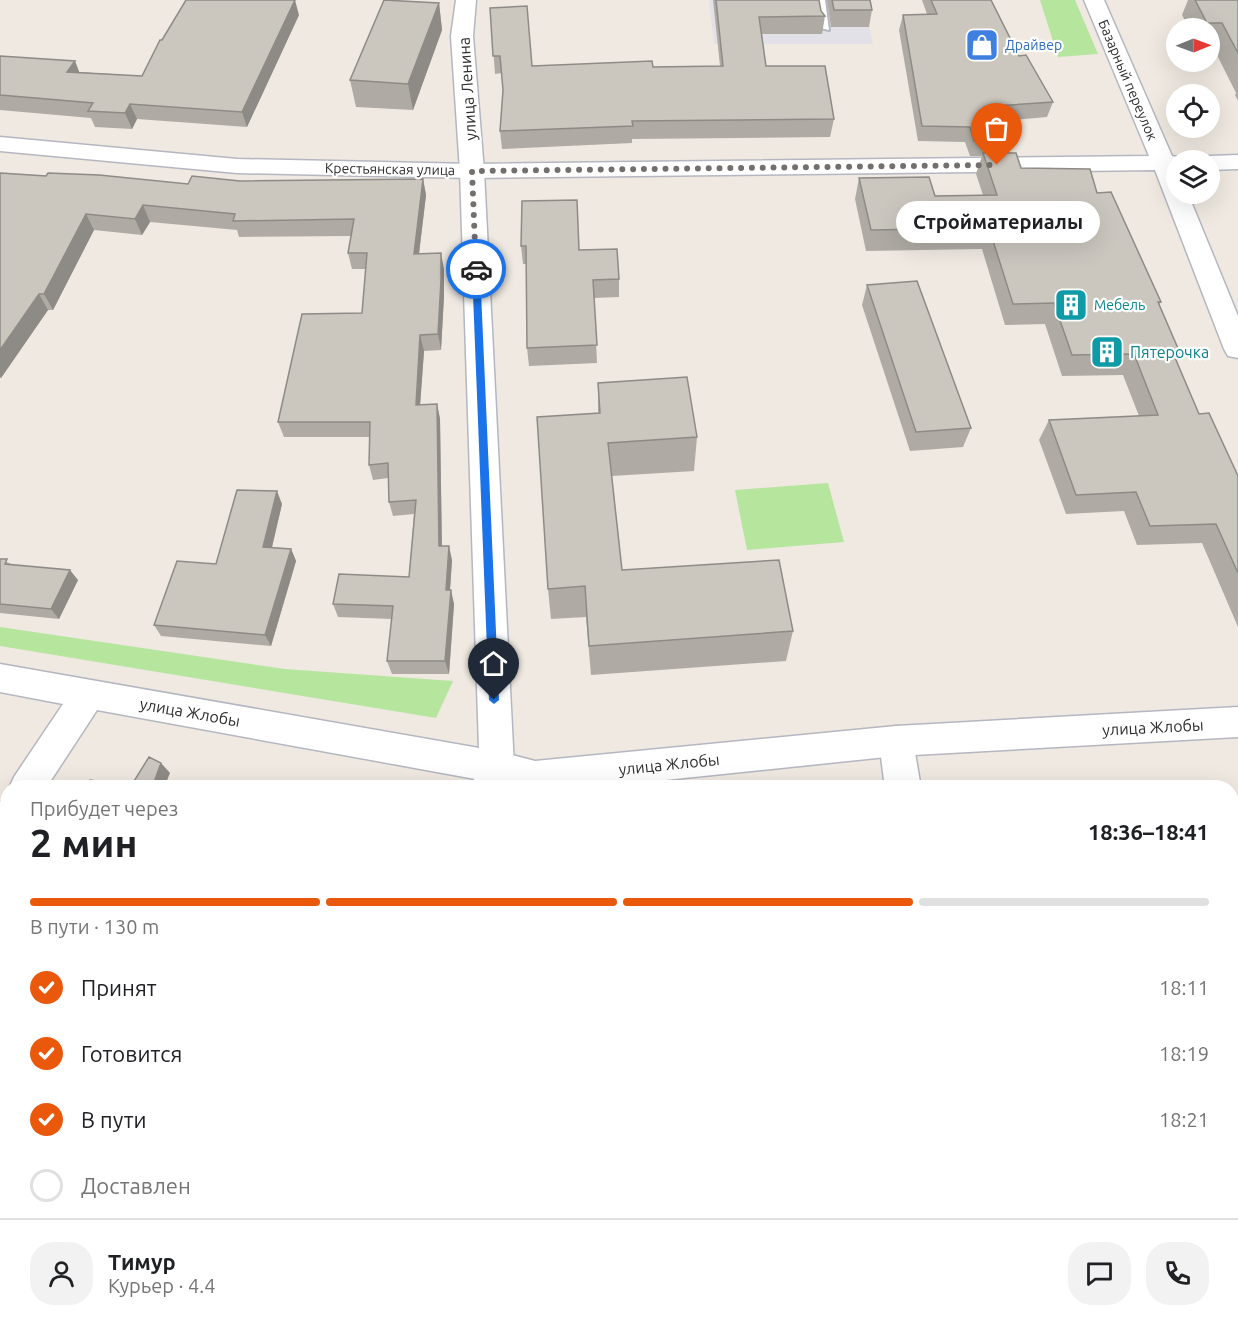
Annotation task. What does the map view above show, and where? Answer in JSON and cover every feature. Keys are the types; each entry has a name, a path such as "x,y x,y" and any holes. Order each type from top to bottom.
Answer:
{"street":[{"name":"улица Ленина","path":"466,0 462,36 472,171 492,777"},
{"name":"Базарный переулок","path":"1094,0 1166,155"},
{"name":"Крестьянская улица","path":"0,144 237,166 472,171 1166,164"},
{"path":"1220,163 1238,162"},
{"name":"Базарный переулок","path":"1180,204 1238,349"},
{"name":"улица Жлобы","path":"0,678 89,694 492,777 536,777 896,741 1238,722"},
{"path":"31,780 89,694"},
{"path":"896,741 902,780"}],"lane":[{"path":"820,0 825,28"}],"shaded area":[{"path":"709,0 863,0 873,44 714,44"}],"green space":[{"path":"1040,0 1075,0 1098,54 1058,57"},
{"path":"828,483 844,542 747,550 735,490"},
{"path":"0,627 285,669 453,681 436,718 0,646"}],"building":[{"path":"186,0 295,0 242,112 130,104 125,113 88,111 93,103 0,95 0,56 75,61 67,72 142,76 160,40"},
{"path":"384,0 439,3 408,84 350,80"},
{"path":"716,0 819,0 821,11 825,16 759,17 766,66 825,66 834,119 632,121 633,126 500,131 503,90 500,56 493,56 490,8 527,6 532,66 652,61 653,67 723,66"},
{"path":"832,0 870,0 872,10 834,10"},
{"path":"931,0 991,0 1019,56 1026,55 1053,102 996,106 1007,140 974,141 970,127 922,126 903,15 937,14"},
{"path":"1195,0 1238,0 1238,53 1220,23 1220,18 1204,18"},
{"path":"983,153 1016,153 1021,168 1090,169 1097,193 1111,192 1161,302 1158,302 1180,353 1173,353 1199,414 1209,413 1238,476 1238,573 1216,524 1150,526 1136,492 1076,495 1049,420 1158,415 1134,354 1072,355 1054,303 1013,304 989,228 871,230 859,178 929,177 935,196 997,195"},
{"path":"0,173 46,176 48,173 99,175 188,184 192,176 240,181 423,179 414,254 441,253 441,280 438,334 420,335 416,405 437,404 439,546 449,546 446,590 451,590 445,661 387,661 393,606 333,604 339,574 409,577 416,500 389,502 388,463 369,465 370,422 278,422 302,314 362,313 367,253 348,253 354,219 233,221 235,214 143,205 135,219 86,214 44,294 39,294 0,350"},
{"path":"577,200 579,250 617,249 619,279 593,280 597,345 527,348 526,246 521,246 522,201"},
{"path":"917,281 971,428 916,432 867,285"},
{"path":"687,377 697,437 608,443 622,570 779,560 793,631 589,646 585,586 548,589 537,417 600,413 598,383"},
{"path":"237,490 277,491 263,547 291,549 265,635 154,625 177,561 216,564"},
{"path":"0,559 7,559 5,564 70,570 51,609 0,604"},
{"path":"149,757 161,763 155,780 135,780"}],"way so far":[{"path":"476,269 472,171 997,165"}],"place":[{"name":"Драйвер","path":"982,45"},
{"name":"Стройматериалы","path":"997,165"},
{"name":"Мебель","path":"1071,305"},
{"name":"Пятерочка","path":"1107,352"}],"route":[{"path":"476,269 494,700"}]}
